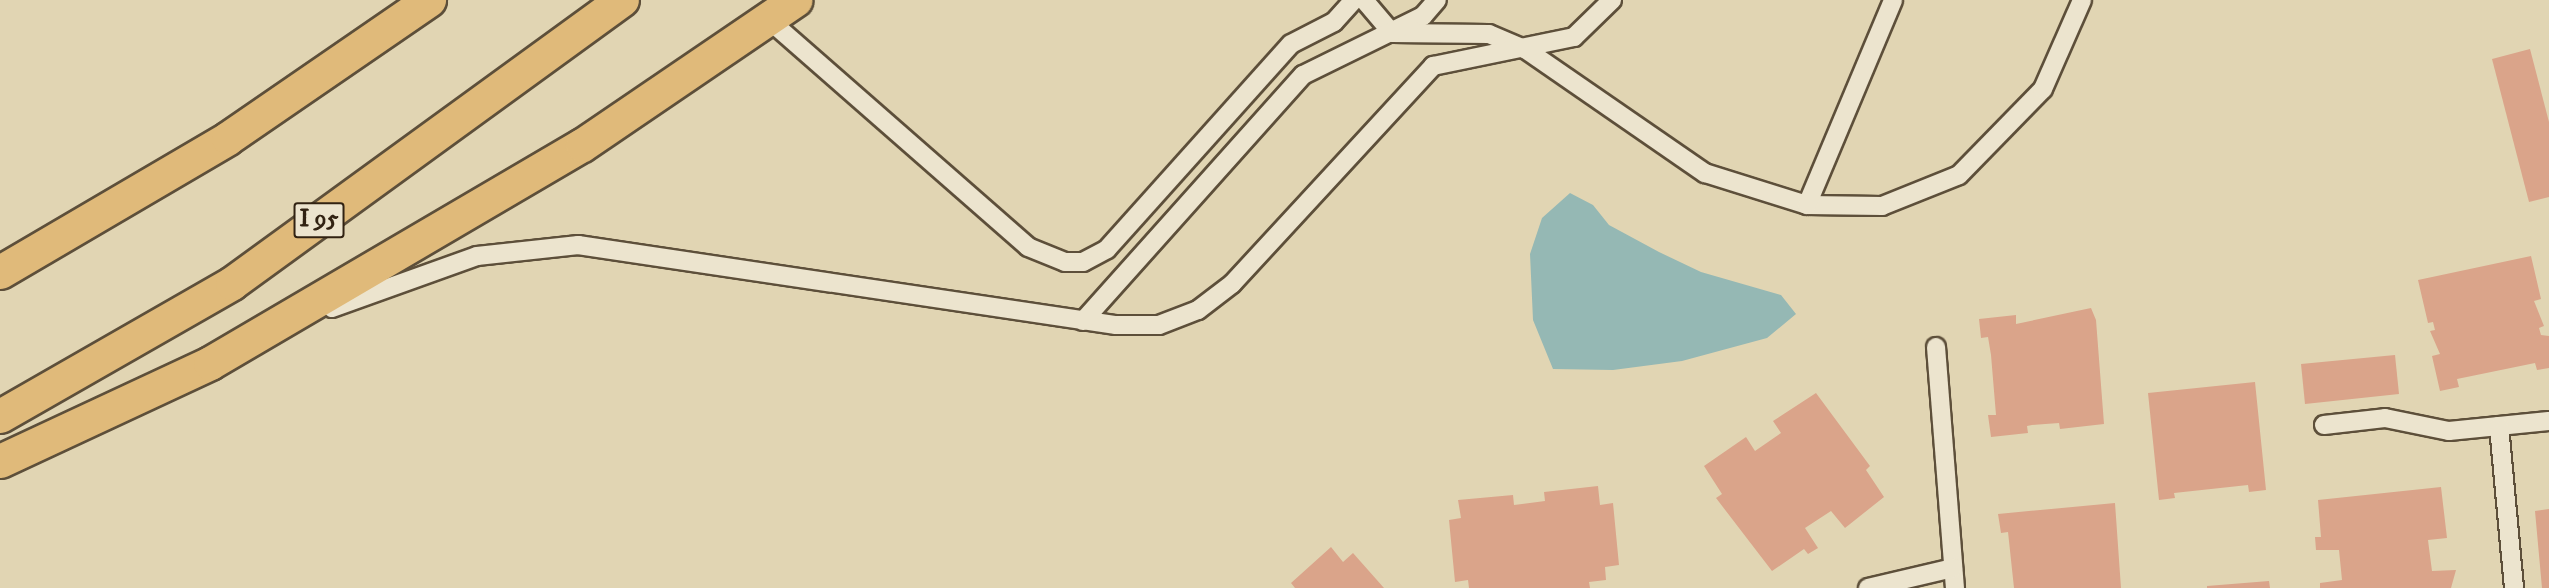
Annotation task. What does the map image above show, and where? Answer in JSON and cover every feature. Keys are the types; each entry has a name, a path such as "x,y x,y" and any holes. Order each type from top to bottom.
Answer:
{"highway":[{"path":"0,272 228,138 429,0"},
{"name":"I 95","path":"0,416 232,283 622,0"},
{"path":"0,461 210,363 582,145 770,20 795,0"}],"lane":[{"path":"770,20 1028,246 1074,262 1107,249 1291,44 1334,22 1354,0"},
{"path":"1364,0 1392,33 1489,34 1524,50 1705,172 1808,205 1882,206 1959,175 2043,89 2082,0"},
{"path":"1083,321 1303,75 1392,33 1423,15 1437,0"},
{"path":"210,363 374,289 477,256 537,246 578,245 1083,321 1149,326 1198,310 1232,284 1433,66 1524,50 1574,37 1612,0"},
{"path":"1808,205 1893,0"},
{"path":"1936,347 1954,588"},
{"path":"2324,425 2385,418 2449,431 2549,421"},
{"path":"2499,426 2514,588"},
{"path":"1868,588 1953,568"}],"water":[{"path":"1570,193 1593,205 1609,225 1659,252 1701,272 1781,295 1796,314 1767,338 1682,361 1613,370 1553,369 1533,320 1530,254 1542,218"}],"building":[{"path":"2530,49 2549,122 2549,197 2529,202 2492,59"},
{"path":"2531,256 2541,299 2534,301 2544,326 2539,328 2541,335 2549,336 2549,368 2537,370 2535,363 2457,379 2459,387 2440,391 2432,356 2440,354 2430,331 2435,330 2433,322 2428,323 2418,280"},
{"path":"2091,308 2096,320 2104,424 2060,429 2059,423 2032,425 2027,426 2028,433 1991,437 1988,415 1996,415 1991,355 1988,337 1981,338 1979,319 2016,315 2016,324"},
{"path":"2395,355 2399,394 2305,404 2301,364"},
{"path":"2255,382 2266,490 2249,492 2248,485 2174,493 2175,498 2159,500 2148,393"},
{"path":"1816,393 1870,466 1866,470 1884,497 1845,528 1831,511 1805,528 1818,548 1808,554 1804,549 1772,571 1716,498 1722,494 1704,466 1746,437 1755,451 1781,433 1773,421"},
{"path":"1598,486 1600,505 1613,503 1619,565 1605,567 1606,580 1589,582 1590,588 1469,588 1468,580 1455,582 1449,520 1461,518 1458,500 1513,495 1514,505 1545,501 1544,492"},
{"path":"2441,487 2447,538 2428,540 2432,571 2456,570 2451,588 2320,588 2320,583 2342,580 2339,550 2316,550 2315,537 2321,537 2318,500"},
{"path":"2115,503 2121,588 2014,588 2008,532 2001,533 1998,514"},
{"path":"2549,509 2549,588 2542,588 2535,511"},
{"path":"1331,547 1343,562 1353,553 1384,588 1295,588 1291,583"},
{"path":"2269,581 2270,588 2207,588 2207,586"}]}
